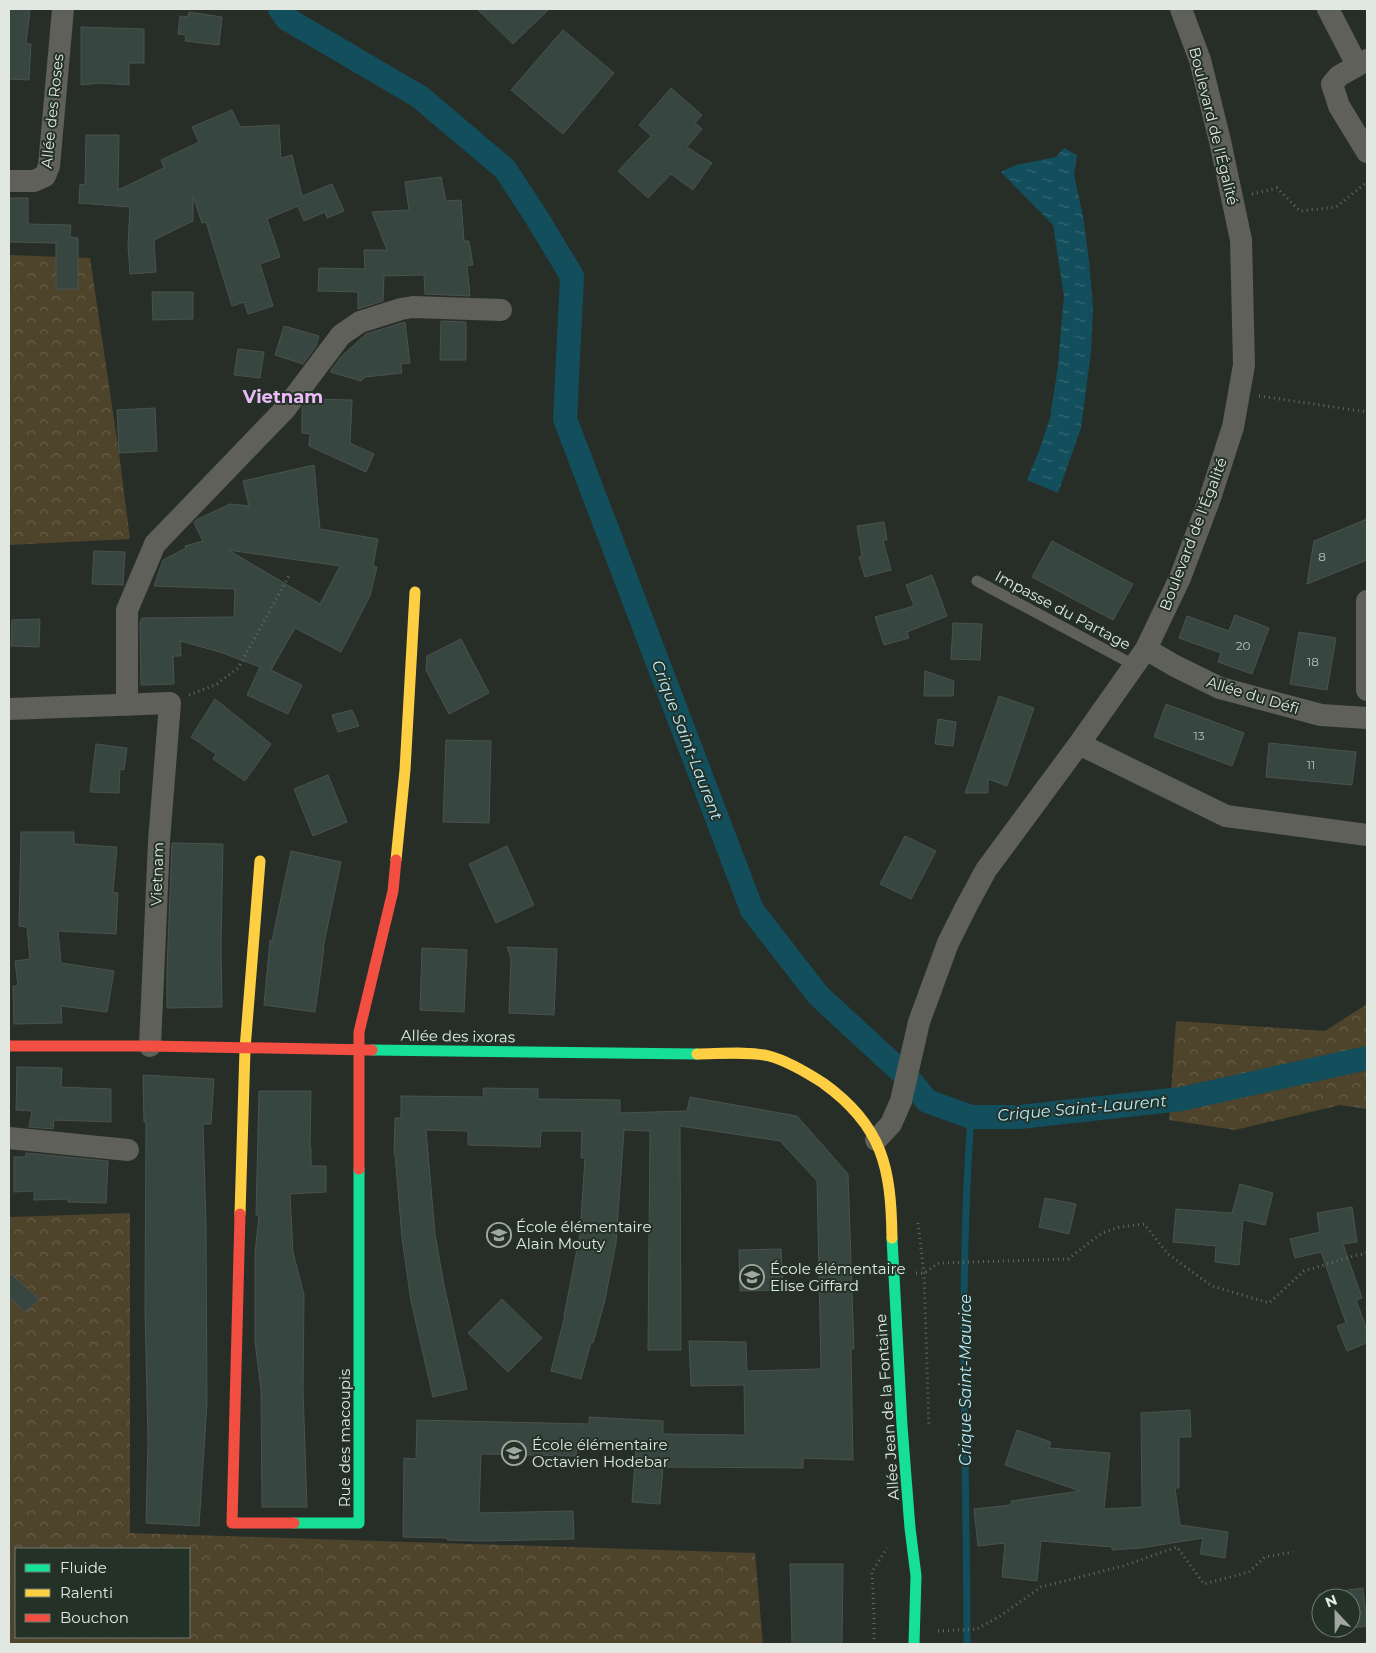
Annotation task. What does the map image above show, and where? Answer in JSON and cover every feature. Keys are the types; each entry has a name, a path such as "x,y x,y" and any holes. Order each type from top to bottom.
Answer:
{"street":[{"name":"Allée des Roses","path":"9,180 34,181 45,176 49,166 63,9"},
{"name":"Boulevard de l'Égalité","path":"876,1140 891,1124 901,1101 919,1022 948,944 967,905 986,870 1079,744 1140,657 1180,578 1210,498 1233,427 1244,365 1241,240 1220,141 1200,60 1181,9"},
{"path":"1328,9 1362,62 1339,76 1332,84 1339,106 1367,152"},
{"path":"127,704 127,610 155,544 286,408 341,336 360,322 407,308 501,310"},
{"path":"358,1050 359,1032 393,891 405,770 415,592"},
{"path":"1367,602 1367,690"},
{"name":"Allée du Défi","path":"1140,657 1175,666 1220,688 1321,715 1367,718"},
{"path":"9,709 170,703"},
{"name":"Vietnam","path":"150,1046 159,841 170,703"},
{"path":"1079,744 1226,816 1367,836"},
{"path":"245,1049 260,861"},
{"name":"Allée des ixoras","path":"9,1046 150,1046 768,1056 800,1069 835,1092 863,1121 876,1140"},
{"name":"Rue des macoupis","path":"245,1049 232,1523 359,1523 358,1050"},
{"path":"9,1138 128,1150"},
{"name":"Allée Jean de la Fontaine","path":"876,1140 885,1165 892,1209 896,1330 909,1513 916,1578 914,1644"}],"lane":[{"name":"Impasse du Partage","path":"977,581 1140,657"}],"path":[{"path":"1232,199 1277,188 1300,211 1336,207 1367,182"},
{"path":"1239,394 1367,412"},
{"path":"170,703 217,684 238,668 289,576"},
{"path":"917,1215 924,1273 929,1432"},
{"path":"939,1263 1068,1259 1102,1234 1120,1227 1144,1224 1168,1254 1212,1286 1269,1303 1304,1271 1367,1253"},
{"path":"874,1644 872,1572 887,1547"},
{"path":"942,1632 977,1629 1000,1616 1041,1587 1123,1566 1177,1547 1204,1584 1249,1572 1265,1556 1293,1552"}],"green space":[{"path":"9,255 90,258 130,539 9,545"},
{"path":"1367,1004 1367,1109 1340,1105 1235,1130 1169,1120 1176,1021 1325,1031"},
{"path":"130,1213 130,1533 755,1553 763,1644 9,1644 9,1217"}],"water":[{"path":"1064,148 1077,155 1074,175 1083,216 1093,306 1091,352 1081,428 1058,493 1027,480 1050,418 1058,366 1064,296 1053,225 1001,172 1016,165 1056,157"}],"building":[{"path":"9,9 30,9 26,44 31,44 29,80 9,79"},
{"path":"477,9 549,9 513,44"},
{"path":"189,12 222,17 219,45 185,41 186,35 178,34 180,16 188,17"},
{"path":"81,27 144,29 144,63 129,63 129,85 101,83 81,85"},
{"path":"563,30 614,73 563,134 511,90"},
{"path":"671,88 702,115 695,123 702,129 687,147 712,163 693,190 671,174 648,198 618,171 651,136 639,125"},
{"path":"232,110 240,127 279,125 281,158 292,155 302,196 332,184 344,211 327,218 325,212 304,221 298,206 267,219 280,257 260,264 273,306 248,314 244,302 232,306 206,222 202,223 193,196 193,221 154,240 156,272 130,274 128,246 130,207 79,203 80,184 85,185 86,135 119,135 118,190 164,168 161,160 199,142 192,127"},
{"path":"441,177 446,201 461,200 464,241 469,241 473,265 467,266 470,296 425,294 424,275 384,276 383,301 358,309 358,292 318,291 319,268 365,269 364,250 387,250 372,212 409,210 405,182"},
{"path":"9,198 28,198 28,224 71,225 70,237 78,238 78,289 56,289 56,243 9,242"},
{"path":"152,292 193,292 193,319 153,320"},
{"path":"441,321 466,322 466,360 440,360"},
{"path":"405,322 410,363 401,364 402,373 365,377 361,381 330,372 341,357 366,334"},
{"path":"284,326 319,336 316,346 303,364 275,355"},
{"path":"238,349 264,352 260,378 234,375"},
{"path":"309,399 352,400 350,443 374,454 366,472 309,446 310,434 302,433 302,408"},
{"path":"155,408 157,451 119,453 117,410"},
{"path":"314,465 320,529 378,539 373,566 377,567 370,596 341,652 295,628 271,670 302,685 288,714 247,695 260,667 220,652 180,641 181,656 173,656 174,684 141,685 140,623 142,618 234,617 235,589 154,586 163,560 186,548 185,546 203,541 194,523 196,520 230,504 249,506 243,481","holes":["228,550 340,566 320,604"]},
{"path":"1367,519 1367,560 1307,584 1314,541"},
{"path":"884,522 887,540 883,540 891,570 865,577 859,557 862,556 857,526"},
{"path":"1052,541 1133,584 1113,620 1032,577"},
{"path":"94,551 125,552 123,585 92,584"},
{"path":"932,575 947,616 907,632 909,638 884,645 875,617 914,606 906,585"},
{"path":"1235,615 1269,628 1252,674 1218,662 1221,653 1179,638 1187,616 1229,631"},
{"path":"40,619 39,647 11,646 12,620"},
{"path":"953,623 982,624 980,660 951,659"},
{"path":"1299,632 1336,638 1327,690 1290,684"},
{"path":"461,639 489,693 449,714 426,670 427,656"},
{"path":"925,671 954,681 953,696 924,696"},
{"path":"999,696 1034,708 1007,786 988,779 988,793 965,793"},
{"path":"215,699 271,744 245,781 213,759 216,754 191,737"},
{"path":"1166,704 1244,733 1232,766 1154,737"},
{"path":"352,710 359,726 338,732 332,715"},
{"path":"938,719 956,722 953,746 935,744"},
{"path":"446,740 491,741 489,823 443,822"},
{"path":"1269,743 1356,752 1352,785 1266,777"},
{"path":"96,744 127,748 124,770 120,769 119,793 90,792"},
{"path":"328,775 347,822 313,836 294,789"},
{"path":"21,832 74,832 74,844 117,847 113,892 118,893 116,934 58,931 61,963 114,971 107,1012 61,1006 62,1023 14,1024 13,986 18,986 15,961 30,959 27,927 19,926"},
{"path":"905,836 936,851 911,899 880,884"},
{"path":"172,843 223,844 222,1007 167,1008"},
{"path":"507,846 534,905 496,923 469,864"},
{"path":"291,851 341,862 323,948 315,1012 264,1005 270,940 272,941"},
{"path":"507,947 557,949 554,1015 509,1013 511,958"},
{"path":"422,948 467,950 464,1012 420,1010"},
{"path":"17,1067 62,1068 61,1087 111,1089 111,1122 54,1120 53,1129 29,1127 32,1111 16,1110"},
{"path":"143,1075 214,1079 211,1124 203,1124 206,1222 207,1403 199,1526 146,1523 148,1441 145,1310 146,1122 144,1122"},
{"path":"483,1088 538,1089 538,1099 620,1100 620,1113 687,1111 690,1097 797,1116 848,1174 854,1349 851,1349 853,1460 803,1458 803,1468 663,1467 660,1504 632,1502 636,1447 577,1444 576,1456 481,1454 479,1513 573,1511 574,1539 484,1541 403,1537 404,1458 416,1459 417,1420 589,1424 589,1417 663,1421 663,1434 745,1435 744,1385 691,1386 689,1341 746,1342 747,1371 821,1369 817,1181 780,1141 680,1126 681,1350 648,1350 650,1131 624,1130 616,1243 605,1300 581,1379 551,1371 565,1315 580,1234 585,1158 581,1158 582,1131 541,1131 540,1147 468,1145 468,1131 426,1130 435,1234 467,1389 433,1397 411,1301 402,1238 394,1154 395,1118 401,1118 401,1096 484,1097"},
{"path":"259,1091 311,1091 311,1166 326,1166 326,1192 290,1194 293,1252 304,1295 303,1389 307,1507 262,1507 261,1391 255,1341 255,1253 259,1216 256,1215"},
{"path":"26,1153 108,1161 106,1203 68,1202 68,1199 34,1200 34,1191 14,1192 14,1157 25,1157"},
{"path":"1240,1184 1273,1193 1265,1225 1243,1220 1239,1265 1215,1262 1216,1246 1173,1242 1176,1209 1232,1213"},
{"path":"1045,1198 1076,1204 1069,1234 1039,1227"},
{"path":"1352,1207 1357,1242 1343,1244 1362,1298 1356,1300 1367,1330 1367,1343 1347,1351 1337,1326 1346,1323 1321,1252 1295,1258 1290,1239 1320,1232 1317,1213"},
{"path":"781,1249 783,1290 740,1291 739,1250"},
{"path":"9,1272 39,1299 25,1312 9,1297"},
{"path":"502,1299 542,1338 508,1372 468,1333"},
{"path":"1190,1410 1191,1437 1179,1437 1179,1488 1175,1488 1180,1525 1228,1532 1225,1558 1200,1554 1203,1538 1141,1548 1112,1550 1112,1547 1041,1541 1037,1581 1002,1577 1005,1543 978,1546 974,1509 1011,1505 1011,1501 1080,1491 1005,1465 1017,1430 1051,1442 1049,1448 1110,1453 1104,1509 1142,1507 1141,1413"},
{"path":"790,1564 843,1564 842,1644 792,1644"},
{"path":"1361,1588 1363,1588 1367,1626 1361,1627"}],"waterway":[{"name":"Crique Saint-Laurent","path":"280,9 287,19 420,97 505,169 572,276 565,419 752,910 818,995 910,1080 927,1101 971,1117 1020,1117 1181,1099 1367,1058"},
{"name":"Crique Saint-Maurice","path":"967,1644 964,1314 967,1183 971,1117"}],"traffic: fast":[{"path":"372,1050 697,1054"},
{"path":"294,1523 359,1523 359,1169"},
{"path":"892,1238 902,1426 910,1528 916,1576 914,1644"}],"traffic: slow":[{"path":"396,860 405,770 415,592"},
{"path":"240,1214 245,1049 260,861"},
{"path":"697,1054 733,1053 776,1058 810,1075 843,1099 871,1132 880,1150 889,1190 892,1238"}],"traffic: jam":[{"path":"359,1169 359,1032 393,891 396,860"},
{"path":"9,1046 150,1046 372,1050"},
{"path":"240,1214 232,1523 294,1523"}],"place":[{"name":"École élémentaire Alain Mouty","path":"499,1235"},
{"name":"École élémentaire Elise Giffard","path":"752,1277"},
{"name":"École élémentaire Octavien Hodebar","path":"514,1453"}],"district":[{"name":"Vietnam","path":"283,397"}]}
